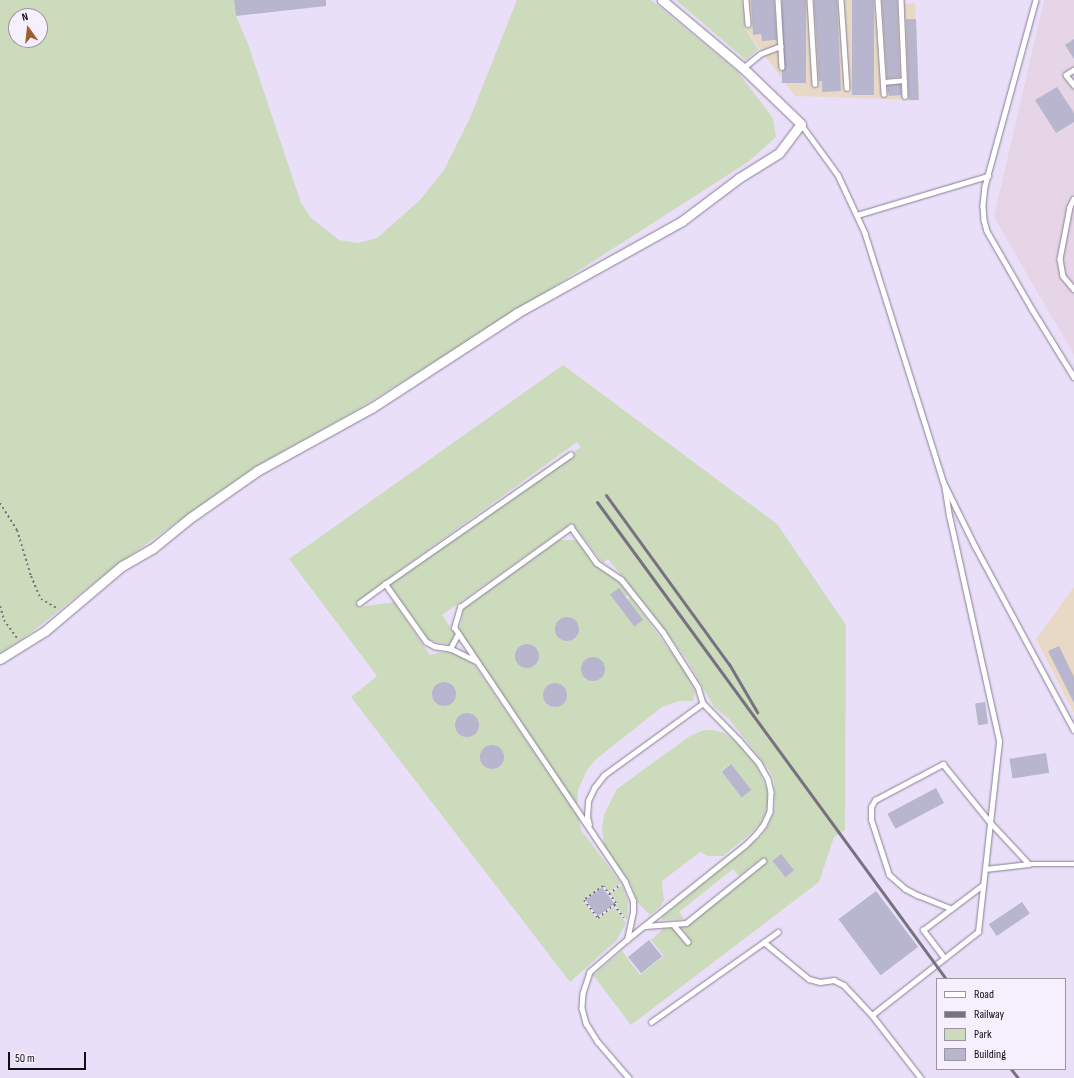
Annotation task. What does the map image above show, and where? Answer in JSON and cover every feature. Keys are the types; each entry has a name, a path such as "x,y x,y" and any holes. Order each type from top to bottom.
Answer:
{"street":[{"path":"0,659 45,631 122,566 152,549 190,518 257,471 373,407 517,314 682,221 739,178 779,154 801,124 743,68 662,0"}],"lane":[{"path":"746,0 748,24"},
{"path":"778,0 782,67"},
{"path":"810,0 815,84"},
{"path":"841,0 847,88"},
{"path":"878,0 884,94"},
{"path":"901,0 905,96"},
{"path":"1036,0 988,176 983,206 984,220 988,231 1032,309 1074,377"},
{"path":"743,68 760,54 781,46"},
{"path":"1074,70 1066,75 1074,86"},
{"path":"883,82 904,80"},
{"path":"801,124 838,176 865,233 943,481 949,516 999,741 978,932 872,1015"},
{"path":"857,216 988,176"},
{"path":"1074,199 1070,207 1060,259 1063,276 1074,289"},
{"path":"359,603 570,455"},
{"path":"943,481 975,546 1074,730"},
{"path":"627,940 631,926 632,901 625,882 454,628 460,607 571,527 597,563 621,579 663,632 698,687 703,703 739,740 767,775 771,792 770,812 761,830 746,845 627,940 590,972 583,994 582,1008 586,1023 598,1042 629,1078"},
{"path":"385,584 426,642 435,647 450,649 475,660"},
{"path":"450,649 458,634"},
{"path":"590,830 586,817 588,801 594,788 604,776 703,703"},
{"path":"951,909 918,896 905,889 889,876 871,820 871,807 875,800 943,764 990,822 1029,864"},
{"path":"645,926 686,923 762,861"},
{"path":"984,869 1029,864 1074,864"},
{"path":"944,958 923,930 983,885"},
{"path":"673,924 688,942"},
{"path":"651,1022 778,932"},
{"path":"764,942 809,979 820,982 834,980 840,982 872,1015 921,1078"}],"path":[{"path":"0,503 17,530 31,576 41,599 66,613"},
{"path":"0,606 4,620 22,645"},
{"path":"609,894 625,882"},
{"path":"614,905 598,918 584,900 603,886 616,904 614,905 631,926"}],"shaded area":[{"path":"741,0 905,0 905,4 915,3 919,100 795,96 745,29"},
{"path":"1044,0 1074,0 1074,355 994,217"},
{"path":"1074,587 1074,713 1036,639"}],"green space":[{"path":"0,0 234,0 236,16 248,44 301,203 311,218 339,240 358,243 377,238 420,200 444,170 470,118 517,0 651,0 737,71 773,118 776,137 748,162 486,330 355,411 250,470 114,567 24,638 0,653"},
{"path":"676,0 741,0 745,29 758,49 746,60"},
{"path":"563,365 777,524 846,625 845,830 834,837 819,882 631,1025 593,975 622,951 640,975 664,956 651,940 664,928 672,928 686,945 691,941 681,927 684,927 766,862 762,858 739,876 733,869 679,912 684,919 663,920 661,918 761,836 768,826 775,809 774,780 769,770 729,719 714,707 687,660 644,603 608,559 603,563 572,523 442,615 455,634 450,645 429,640 389,584 581,447 577,442 356,602 359,607 394,602 430,655 442,652 456,653 473,663 579,818 581,830 621,883 609,892 603,885 583,900 597,919 614,907 626,923 616,941 570,982 351,697 377,676 289,559","holes":["441,683 449,684 455,691 454,699 446,706 438,704 432,696 434,688","467,713 476,718 478,724 476,732 469,736 463,736 458,732 455,724 459,717","490,746 498,747 504,756 501,764 494,769 486,767 480,758 483,750","781,855 794,870 786,877 773,861"]},
{"path":"559,540 577,540 594,564 621,584 687,674 695,692 693,701 679,701 662,707 595,760 587,770 578,790 577,806 459,632 464,608","holes":["619,589 625,597 628,595 630,597 627,599 635,626 611,595","565,618 573,619 579,626 577,636 570,641 561,639 556,633 557,624","527,644 537,649 539,657 535,665 528,668 518,663 516,655 519,648","593,657 601,660 605,667 601,677 594,680 586,677 582,670 585,660","552,684 562,687 566,694 564,702 557,707 549,706 543,697 545,689"]},
{"path":"704,730 714,730 724,733 736,742 756,765 767,788 768,803 760,824 723,856 708,856 700,852 662,881 664,900 661,906 650,915 637,902 631,884 604,845 602,829 604,815 617,789 690,736","holes":["730,764 750,790 742,797 721,771"]},
{"path":"622,885 628,901 627,920 615,905 618,904 610,894"}],"building":[{"path":"234,0 326,0 326,6 236,16"},
{"path":"751,0 774,0 777,40 762,41 761,34 753,35"},
{"path":"782,0 806,0 806,83 782,83"},
{"path":"814,0 837,0 841,91 822,92 822,81 819,81"},
{"path":"852,0 874,0 874,95 852,95"},
{"path":"882,0 897,0 900,77 887,78"},
{"path":"906,19 916,19 919,100 909,100"},
{"path":"1074,39 1074,59 1065,45"},
{"path":"901,84 901,95 889,96 887,85"},
{"path":"1057,87 1074,113 1074,122 1056,133 1035,100"},
{"path":"619,588 643,620 634,627 610,595"},
{"path":"567,617 575,621 579,629 575,637 567,641 559,637 555,629 559,621"},
{"path":"527,644 535,648 539,656 535,664 527,668 519,664 515,656 519,648"},
{"path":"1059,646 1074,677 1074,703 1048,651"},
{"path":"593,657 601,661 605,669 601,677 593,681 585,677 581,669 585,661"},
{"path":"444,682 452,686 456,694 452,702 444,706 436,702 432,694 436,686"},
{"path":"555,683 563,687 567,695 563,703 555,707 547,703 543,695 547,687"},
{"path":"985,702 988,724 978,725 975,703"},
{"path":"467,713 475,717 479,725 475,733 467,737 459,733 455,725 459,717"},
{"path":"492,745 500,749 504,757 500,765 492,769 484,765 480,757 484,749"},
{"path":"1046,753 1049,773 1013,779 1009,759"},
{"path":"731,764 751,790 742,797 722,771"},
{"path":"936,788 944,803 895,829 887,814"},
{"path":"781,854 794,870 786,877 772,861"},
{"path":"602,887 615,904 598,916 585,900"},
{"path":"876,891 918,947 881,975 838,919"},
{"path":"1022,902 1030,914 997,936 989,924"},
{"path":"649,940 662,956 641,973 628,957"}],"railway":[{"path":"606,495 729,664 757,712"},
{"path":"597,502 945,978"},
{"path":"1012,1070 1018,1078"}]}
